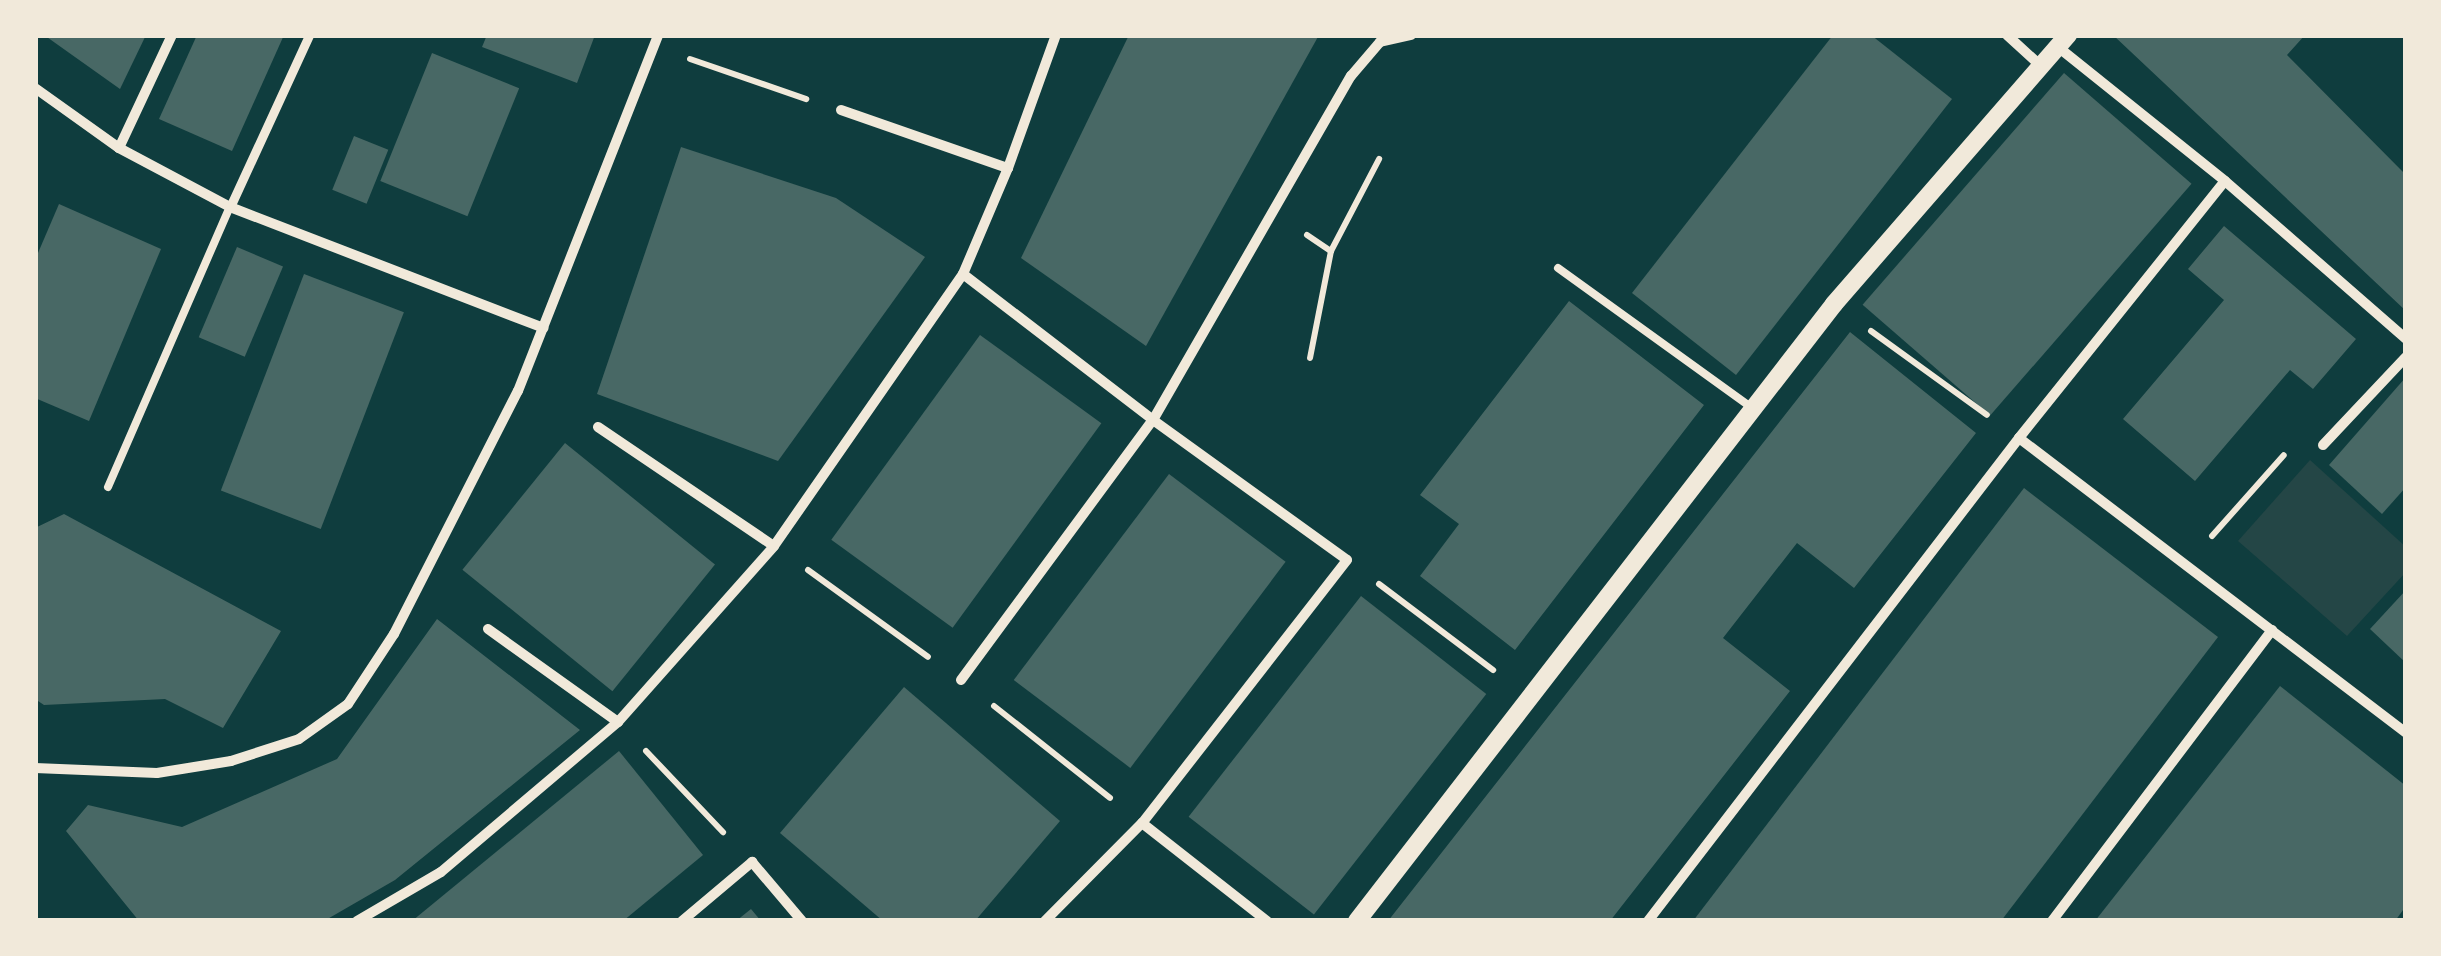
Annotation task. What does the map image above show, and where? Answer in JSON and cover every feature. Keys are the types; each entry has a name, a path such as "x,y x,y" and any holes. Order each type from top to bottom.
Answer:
{"street":[{"path":"119,148 172,35"},
{"path":"230,207 309,35"},
{"path":"358,921 440,872 618,722 774,546 963,274 1008,168 1056,35"},
{"path":"960,680 1153,420 1351,76 1380,42 1409,35"},
{"path":"2007,35 2042,67"},
{"path":"35,768 157,773 231,761 299,739 348,704 394,634 518,391 656,41"},
{"path":"1357,921 1834,304 2063,41 2406,339"},
{"path":"35,88 119,148 230,207 543,328"},
{"path":"841,110 1008,168"},
{"path":"1648,921 2019,438 2225,181"},
{"path":"963,274 1153,420 1347,560 1142,823 1045,921"},
{"path":"2323,445 2406,357"},
{"path":"598,428 774,546"},
{"path":"2019,438 2406,733"},
{"path":"488,629 618,722"},
{"path":"2052,921 2272,630"},
{"path":"1142,823 1267,921"},
{"path":"682,921 752,862 802,921"}],"lane":[{"path":"108,488 230,207"},
{"path":"1558,268 1752,408"}],"path":[{"path":"656,41 841,110"},
{"path":"1310,358 1331,251 1379,159"},
{"path":"1272,213 1331,251"},
{"path":"1834,304 2019,438"},
{"path":"2186,565 2297,441 2323,445"},
{"path":"1347,560 1530,698"},
{"path":"618,722 752,862"}],"shaded area":[{"path":"2310,460 2406,547 2406,572 2347,636 2238,541"}],"building":[{"path":"44,35 146,35 120,89"},
{"path":"197,35 284,35 232,151 159,119"},
{"path":"487,35 595,35 577,83 482,47"},
{"path":"1129,35 1319,35 1146,346 1021,258"},
{"path":"1833,35 1871,35 1952,99 1736,375 1632,293"},
{"path":"2113,35 2305,35 2287,55 2406,175 2406,311"},
{"path":"432,53 519,88 467,216 380,181"},
{"path":"2064,73 2192,184 1990,416 1863,305"},
{"path":"354,136 388,150 367,204 332,190"},
{"path":"681,147 836,198 925,257 778,461 597,394"},
{"path":"59,204 161,249 89,421 35,398 35,260"},
{"path":"2224,226 2356,339 2313,389 2290,370 2195,481 2123,419 2224,300 2188,269"},
{"path":"237,247 283,267 245,357 199,337"},
{"path":"304,274 404,312 321,529 221,491"},
{"path":"1569,301 1704,405 1515,650 1420,576 1459,524 1420,495"},
{"path":"1850,332 1976,433 1854,588 1797,543 1723,638 1790,691 1610,921 1388,921"},
{"path":"980,335 1101,423 953,628 831,540"},
{"path":"2406,377 2406,487 2382,514 2329,465"},
{"path":"565,443 715,564 612,691 462,570"},
{"path":"1169,474 1286,562 1130,768 1014,680"},
{"path":"2024,488 2218,637 2001,921 1693,921"},
{"path":"64,514 281,631 223,728 165,699 44,705 35,699 35,528"},
{"path":"2406,590 2406,663 2370,629"},
{"path":"1361,596 1486,694 1314,915 1189,817"},
{"path":"437,619 580,730 395,880 324,921 139,921 66,831 88,805 182,827 337,759"},
{"path":"2280,686 2406,786 2406,906 2395,921 2095,921"},
{"path":"904,687 1060,821 975,921 883,921 780,833"},
{"path":"619,751 703,855 623,921 412,921"},
{"path":"751,909 761,921 736,921"}]}
